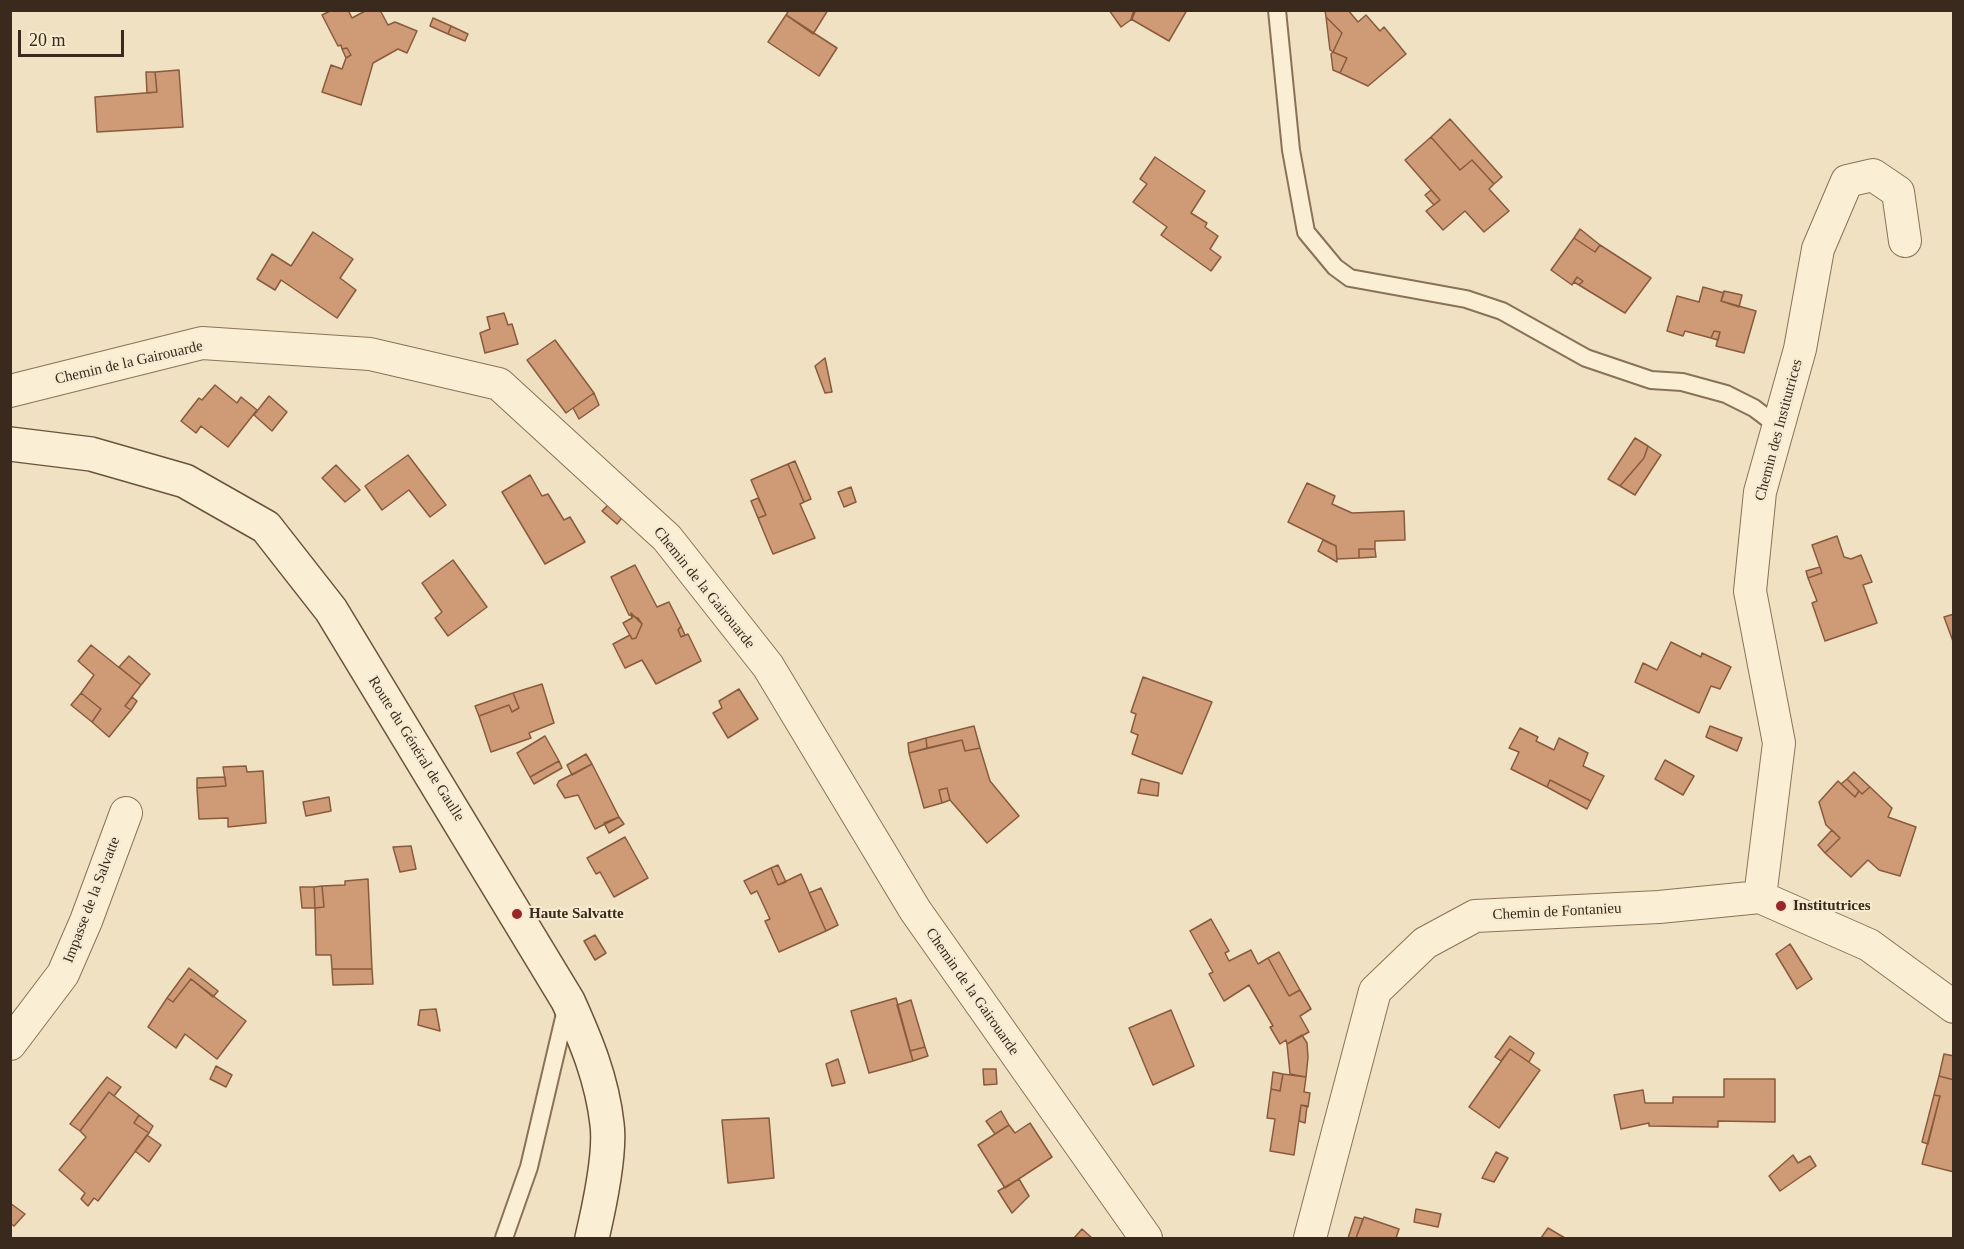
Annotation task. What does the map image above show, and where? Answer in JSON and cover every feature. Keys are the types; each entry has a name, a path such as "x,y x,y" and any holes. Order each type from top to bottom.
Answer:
{"street":[{"name":"Chemin des Institutrices","path":"1760,897 1779,743 1750,591 1760,492 1800,349 1818,249 1847,181 1873,175 1898,192 1905,241"},
{"name":"Chemin de la Gairouarde","path":"10,391 202,343 370,354 499,384 667,538 768,666 915,910 1146,1239"},
{"name":"Route du Général de Gaulle","path":"10,444 91,454 185,482 266,527 331,610 568,1001 594,1058 608,1126 601,1197 592,1239"},
{"name":"Impasse de la Salvatte","path":"10,1044 63,974 86,921 126,813"},
{"name":"Chemin de Fontanieu","path":"1310,1239 1375,991 1425,943 1475,916 1659,907 1760,897 1869,945 1953,1007"}],"lane":[{"path":"1277,10 1291,150 1306,232 1335,267 1350,278 1466,299 1502,311 1586,358 1651,380 1682,382 1726,394 1754,408 1779,427"},
{"path":"504,1239 529,1167 568,1001"}],"building":[{"path":"332,10 348,10 352,18 367,10 380,10 388,25 395,22 417,31 407,53 398,49 373,63 361,105 322,92 331,65 342,69 346,58 351,55 347,48 342,49 341,45 338,46 322,15"},
{"path":"789,10 828,10 813,34 786,15"},
{"path":"1109,10 1134,10 1135,12 1132,19 1121,27"},
{"path":"1134,10 1187,10 1169,41 1131,19"},
{"path":"1325,10 1348,10 1358,22 1366,15 1380,31 1384,27 1406,54 1368,86 1340,73 1347,58 1333,52 1342,33 1326,17"},
{"path":"786,15 837,48 819,76 768,42"},
{"path":"1326,17 1342,33 1333,52 1330,50"},
{"path":"433,18 451,26 448,34 430,26"},
{"path":"451,26 468,34 465,41 448,34"},
{"path":"347,48 351,55 346,58 342,49"},
{"path":"1333,52 1347,58 1340,73 1333,70 1331,54"},
{"path":"179,70 183,127 97,132 95,97 157,92 155,72"},
{"path":"146,72 155,72 157,92 147,93"},
{"path":"1450,119 1502,177 1494,184 1472,160 1460,170 1431,137"},
{"path":"1431,137 1460,170 1472,160 1494,184 1489,189 1509,211 1484,232 1465,211 1443,230 1426,211 1440,200 1405,160"},
{"path":"1155,157 1205,191 1191,213 1207,223 1205,227 1218,236 1210,249 1221,257 1211,271 1161,235 1167,227 1133,202 1147,184 1140,179"},
{"path":"1431,190 1440,200 1434,205 1425,195"},
{"path":"1580,229 1600,245 1595,252 1574,238"},
{"path":"313,232 353,259 340,278 356,290 337,318 281,280 275,290 257,279 272,254 291,266"},
{"path":"1574,238 1595,252 1600,245 1651,278 1625,313 1579,285 1583,281 1577,277 1572,285 1551,270"},
{"path":"1577,277 1583,281 1579,285 1574,282"},
{"path":"1703,287 1724,293 1721,301 1756,311 1744,353 1716,346 1720,332 1714,331 1711,338 1685,331 1683,336 1667,331 1677,296 1699,302"},
{"path":"1724,291 1742,295 1739,307 1721,301"},
{"path":"504,313 508,325 512,324 518,344 485,353 480,333 490,329 487,317"},
{"path":"1714,331 1720,332 1718,340 1711,338"},
{"path":"555,340 594,393 566,413 527,360"},
{"path":"825,358 832,392 825,393 815,366"},
{"path":"215,385 237,403 241,397 257,410 228,447 201,426 196,433 181,421 199,398 202,400"},
{"path":"594,393 599,405 579,419 573,408"},
{"path":"269,396 287,412 272,431 254,415"},
{"path":"1635,438 1648,446 1644,458 1620,486 1608,479"},
{"path":"1648,446 1661,455 1635,495 1620,486 1644,458"},
{"path":"408,455 446,505 430,517 409,490 382,510 365,486"},
{"path":"795,461 811,499 804,502 788,464"},
{"path":"788,464 804,502 800,504 815,538 773,554 758,518 766,515 751,480"},
{"path":"336,465 360,490 345,502 322,478"},
{"path":"530,475 542,496 548,494 564,520 570,517 585,542 545,564 502,492"},
{"path":"1307,483 1335,496 1332,504 1352,513 1404,511 1405,540 1375,541 1375,549 1359,549 1359,558 1337,559 1336,546 1288,522"},
{"path":"851,487 856,502 844,507 838,492"},
{"path":"758,498 766,515 758,518 751,501"},
{"path":"612,501 625,514 617,524 602,511"},
{"path":"1837,536 1844,557 1851,559 1861,555 1872,582 1863,585 1877,623 1825,641 1812,603 1817,601 1808,578 1822,573 1812,545"},
{"path":"1323,540 1336,546 1337,562 1318,551"},
{"path":"1359,549 1375,549 1376,557 1359,558"},
{"path":"453,560 487,607 448,636 435,618 442,612 422,583"},
{"path":"635,565 657,607 669,602 681,626 678,630 681,637 688,634 701,661 656,684 642,660 625,668 613,644 630,635 632,639 636,638 642,624 638,618 629,615 611,577"},
{"path":"1820,567 1822,573 1808,578 1806,571"},
{"path":"631,613 642,624 636,638 632,639 623,623 632,618"},
{"path":"1954,614 1954,644 1944,617"},
{"path":"681,626 685,635 681,637 678,630"},
{"path":"1671,642 1701,657 1702,653 1731,667 1720,689 1711,686 1699,713 1635,682 1643,663 1657,670"},
{"path":"91,645 141,685 125,706 131,710 109,737 92,722 101,709 81,693 94,675 78,661"},
{"path":"129,656 150,674 141,685 119,667"},
{"path":"1143,677 1212,702 1182,774 1132,754 1138,735 1131,732 1136,714 1131,712"},
{"path":"542,684 554,723 529,733 531,738 491,752 479,716 509,705 512,712 519,708 513,693"},
{"path":"739,689 758,719 728,738 713,713 722,708 719,701"},
{"path":"81,693 101,709 92,722 71,705"},
{"path":"513,693 519,708 512,712 509,705 479,716 475,706"},
{"path":"132,697 137,701 131,710 125,706"},
{"path":"974,726 980,748 965,751 962,740 927,748 926,738"},
{"path":"1710,726 1742,738 1737,751 1706,737"},
{"path":"1520,728 1538,737 1536,741 1554,750 1559,738 1588,753 1583,766 1604,776 1591,801 1550,780 1547,787 1511,769 1519,752 1509,748"},
{"path":"545,736 559,761 530,777 517,753"},
{"path":"926,738 927,748 909,753 908,743"},
{"path":"962,740 965,751 980,748 990,781 1019,816 987,843 950,800 947,788 939,790 942,803 924,808 909,753"},
{"path":"586,754 592,764 572,775 567,765"},
{"path":"1665,760 1694,776 1683,795 1655,779"},
{"path":"559,761 562,768 534,784 530,777"},
{"path":"592,764 619,817 595,829 578,795 565,798 557,785 559,781"},
{"path":"246,766 247,772 263,771 266,823 228,827 228,818 199,819 197,788 226,786 223,767"},
{"path":"1854,772 1870,787 1862,794 1847,779"},
{"path":"225,777 226,786 197,788 197,778"},
{"path":"1141,779 1159,783 1158,796 1138,793"},
{"path":"1847,779 1859,791 1855,797 1841,784"},
{"path":"1550,780 1591,801 1587,809 1547,787"},
{"path":"1838,781 1855,797 1859,791 1862,794 1870,787 1892,808 1888,817 1916,827 1900,876 1879,870 1868,860 1851,877 1825,853 1840,838 1826,825 1819,802"},
{"path":"947,788 950,800 942,803 939,790"},
{"path":"329,797 331,811 306,816 303,802"},
{"path":"619,817 624,824 609,833 604,823"},
{"path":"1832,830 1840,838 1825,853 1818,845"},
{"path":"625,837 648,878 614,897 600,872 596,874 587,858"},
{"path":"411,846 416,869 400,872 393,847"},
{"path":"778,865 786,882 778,885 771,868"},
{"path":"771,868 778,885 801,874 826,931 779,952 765,921 770,919 757,891 751,894 744,881"},
{"path":"368,879 372,969 332,969 331,955 316,955 315,908 324,907 322,886 345,885 345,881"},
{"path":"322,886 324,907 315,908 314,887"},
{"path":"300,887 314,887 315,908 302,908"},
{"path":"821,888 838,925 826,931 809,893"},
{"path":"1211,919 1229,951 1225,953 1229,961 1251,950 1258,964 1268,958 1289,996 1300,990 1311,1009 1300,1016 1309,1032 1287,1044 1286,1040 1280,1044 1270,1027 1273,1026 1249,985 1224,1001 1209,974 1213,972 1190,931"},
{"path":"595,935 606,953 595,960 584,941"},
{"path":"1790,944 1812,979 1797,989 1776,954"},
{"path":"1279,952 1300,990 1289,996 1268,958"},
{"path":"189,968 218,991 213,997 191,979 173,1002 167,998"},
{"path":"332,969 372,969 373,984 333,985"},
{"path":"191,979 246,1021 217,1059 185,1034 176,1048 148,1027 167,998 173,1002"},
{"path":"896,998 913,1061 869,1073 851,1011"},
{"path":"911,1000 925,1047 910,1051 897,1005"},
{"path":"436,1009 440,1031 418,1025 420,1010"},
{"path":"1171,1010 1194,1066 1153,1085 1129,1028"},
{"path":"1302,1035 1307,1043 1306,1077 1290,1074 1287,1044"},
{"path":"1510,1036 1534,1053 1529,1062 1510,1049 1501,1061 1495,1057"},
{"path":"925,1047 928,1056 913,1061 910,1051"},
{"path":"1510,1049 1540,1070 1499,1128 1469,1107"},
{"path":"1944,1054 1954,1056 1954,1080 1939,1076"},
{"path":"838,1059 845,1083 832,1086 826,1064"},
{"path":"216,1066 232,1075 226,1087 210,1079"},
{"path":"983,1069 996,1069 997,1084 984,1085"},
{"path":"1273,1072 1283,1074 1280,1091 1271,1089"},
{"path":"1283,1074 1306,1077 1304,1092 1310,1093 1308,1107 1301,1105 1294,1155 1270,1151 1275,1119 1267,1118 1271,1089 1280,1091"},
{"path":"1939,1076 1954,1080 1954,1172 1922,1164 1940,1096 1934,1095"},
{"path":"107,1077 121,1087 114,1096 109,1092 80,1131 70,1124"},
{"path":"1724,1079 1775,1079 1775,1122 1718,1121 1718,1127 1649,1126 1649,1123 1621,1129 1614,1095 1643,1090 1645,1103 1673,1103 1673,1097 1724,1097"},
{"path":"109,1092 139,1115 134,1123 149,1133 98,1201 94,1198 88,1206 81,1199 85,1193 59,1170 86,1137 80,1131"},
{"path":"1934,1095 1940,1096 1928,1144 1922,1142"},
{"path":"1301,1105 1307,1106 1305,1123 1299,1121"},
{"path":"1001,1111 1009,1125 995,1134 986,1121"},
{"path":"139,1115 153,1126 149,1133 134,1123"},
{"path":"769,1118 774,1178 728,1183 722,1120"},
{"path":"1030,1123 1052,1157 1005,1188 978,1145 1009,1125 1015,1133"},
{"path":"147,1135 161,1145 149,1162 135,1151"},
{"path":"1496,1152 1508,1158 1494,1182 1482,1178"},
{"path":"1793,1155 1798,1163 1810,1156 1816,1166 1780,1191 1769,1176"},
{"path":"1019,1179 1029,1196 1012,1213 998,1191"},
{"path":"10,1203 25,1214 14,1226 10,1223"},
{"path":"1416,1209 1441,1214 1438,1227 1414,1222"},
{"path":"1355,1217 1363,1219 1356,1238 1348,1238"},
{"path":"1364,1217 1399,1229 1396,1238 1356,1238"},
{"path":"1548,1228 1565,1238 1541,1238"},
{"path":"1082,1229 1092,1238 1074,1238"}],"place":[{"name":"Institutrices","path":"1781,906"},
{"name":"Haute Salvatte","path":"517,914"}]}
